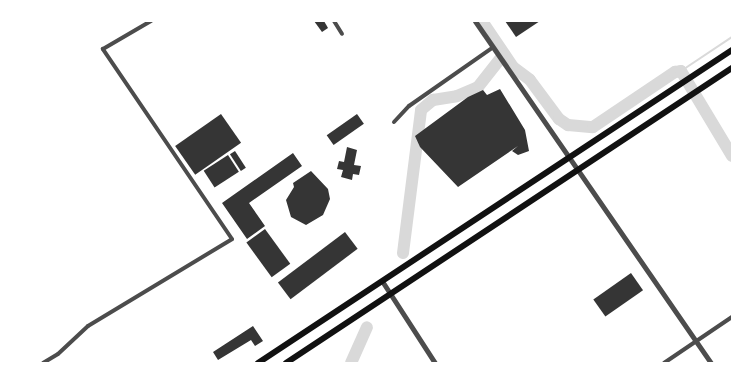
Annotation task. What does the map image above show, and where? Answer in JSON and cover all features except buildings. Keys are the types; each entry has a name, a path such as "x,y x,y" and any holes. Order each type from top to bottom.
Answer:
{"main road":[{"path":"258,363 382,280 570,159 732,50"},
{"path":"286,363 391,295 578,168 732,68"}],"street":[{"path":"43,363 58,354 88,326 232,239 103,49 151,21"},
{"path":"334,21 342,34"},
{"path":"474,21 578,168 711,363"},
{"path":"394,122 409,106 492,48"},
{"path":"382,280 435,363"},
{"path":"664,363 732,317"}],"shaded area":[{"path":"478,21 487,21 505,49 501,54"}],"waterway":[{"path":"482,21 513,67 530,80 559,119 568,125 593,127 675,72 681,71 732,156"},
{"path":"681,71 732,37"},
{"path":"403,253 421,110 433,100 457,96 478,87 504,54"},
{"path":"351,363 367,327"}]}
